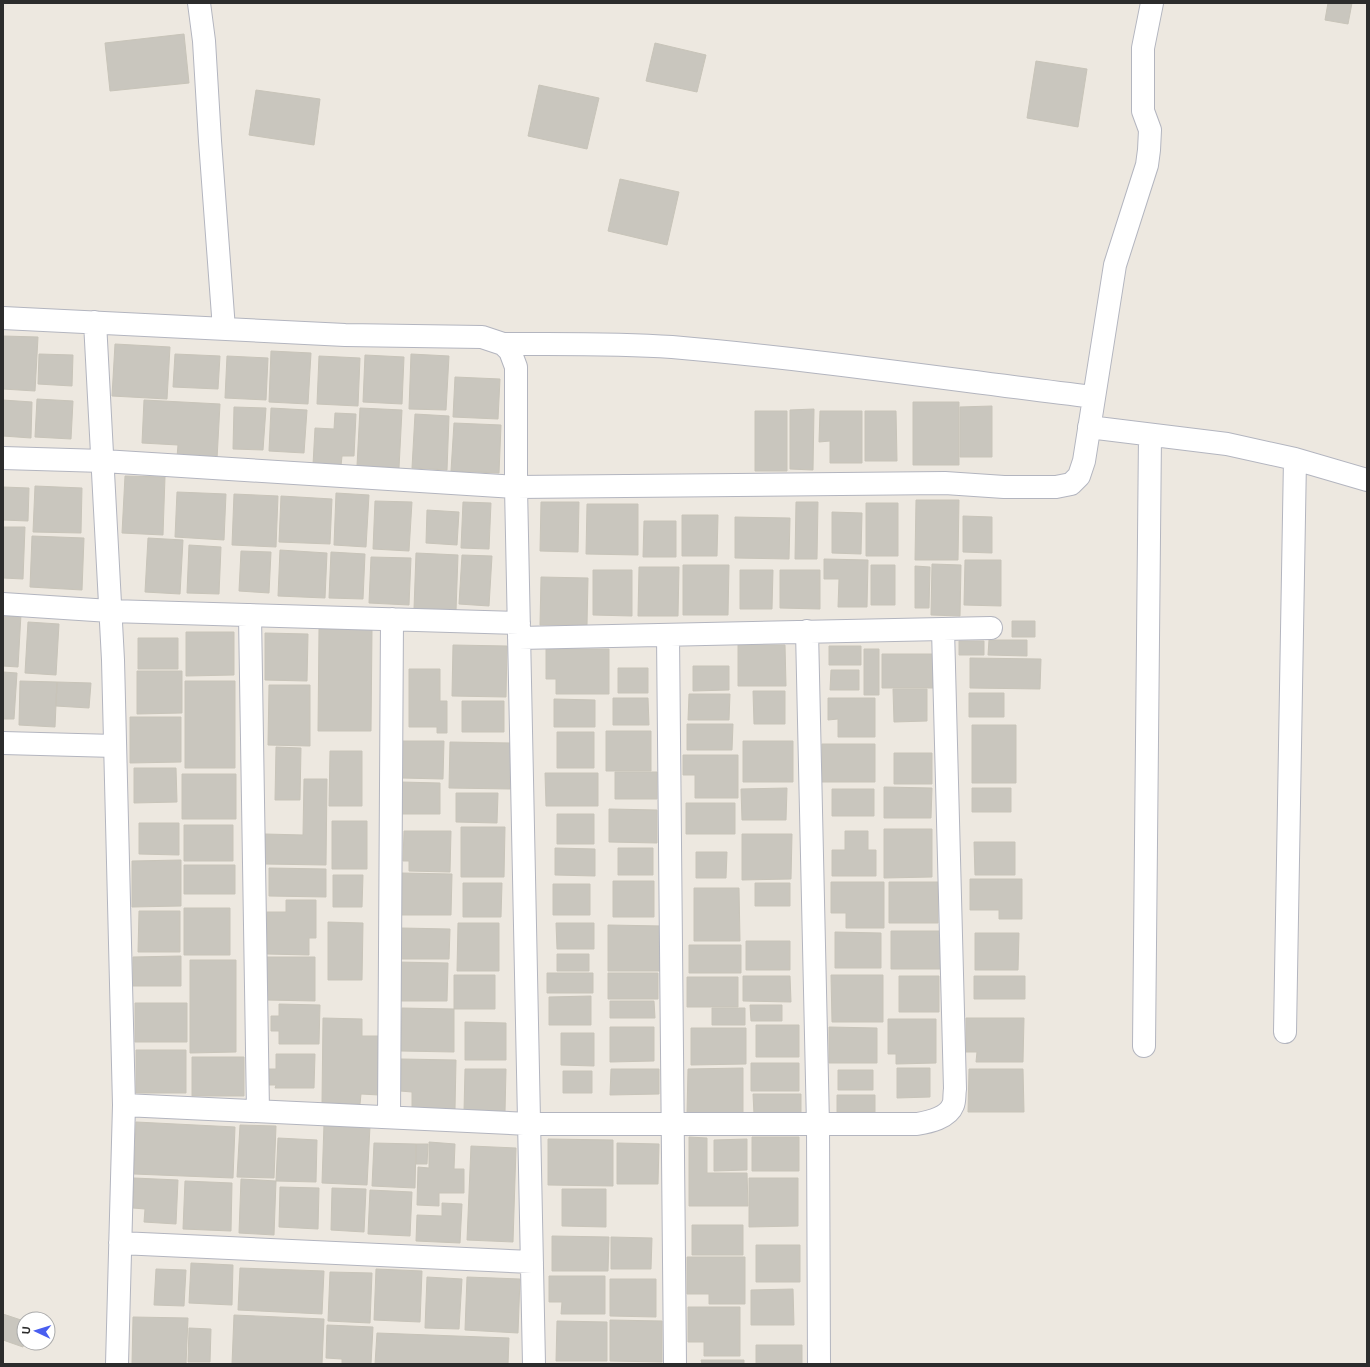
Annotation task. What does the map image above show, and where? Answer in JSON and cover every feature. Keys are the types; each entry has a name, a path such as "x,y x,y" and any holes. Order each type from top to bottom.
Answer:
{"street":[{"path":"199,3 204,41 224,329"},
{"path":"3,458 103,461 516,487 945,483 1004,488 1056,487 1071,484 1079,476 1084,461 1115,265 1147,165 1150,130 1143,111 1142,48 1152,3"},
{"path":"3,318 346,335 482,336 503,344 598,344 671,347 874,368 1094,397"},
{"path":"95,322 103,461 115,746 124,1106 117,1364"},
{"path":"503,344 510,351 516,367 516,487 534,1364"},
{"path":"1089,428 1227,444 1295,459 1367,480"},
{"path":"1144,1046 1150,435"},
{"path":"1285,1032 1295,459"},
{"path":"3,604 110,611 392,619 519,630 668,635 991,628"},
{"path":"250,615 258,1111"},
{"path":"389,1117 392,619"},
{"path":"124,1106 529,1124 917,1124 932,1121 946,1114 953,1106 955,1089 943,629"},
{"path":"807,632 818,1125 819,1364"},
{"path":"668,635 675,1364"},
{"path":"3,743 115,746"},
{"path":"120,1243 532,1262"}],"building":[{"path":"1328,3 1352,3 1348,24 1325,20"},
{"path":"184,34 189,83 110,91 105,43"},
{"path":"655,43 706,55 697,92 646,81"},
{"path":"1036,61 1087,69 1078,127 1027,118"},
{"path":"539,85 599,98 587,149 528,136"},
{"path":"256,90 320,99 314,145 249,135"},
{"path":"620,179 679,192 667,245 608,231"},
{"path":"3,336 38,337 35,391 3,389"},
{"path":"115,344 170,347 167,399 112,396"},
{"path":"271,351 311,353 308,404 269,402"},
{"path":"39,354 73,355 72,386 38,384"},
{"path":"175,354 220,356 218,389 173,387"},
{"path":"411,354 449,356 446,410 409,409"},
{"path":"365,355 404,357 402,404 363,402"},
{"path":"227,356 268,358 266,400 225,398"},
{"path":"319,356 360,358 358,406 317,404"},
{"path":"455,377 500,379 498,419 453,417"},
{"path":"37,399 73,401 71,439 35,437"},
{"path":"3,400 32,402 31,438 3,436"},
{"path":"144,400 220,404 217,459 177,457 178,445 142,443"},
{"path":"913,402 959,402 959,465 913,465"},
{"path":"992,406 992,457 960,457 960,407"},
{"path":"234,407 266,408 263,450 233,449"},
{"path":"271,408 307,410 304,453 269,451"},
{"path":"360,408 402,410 399,468 357,466"},
{"path":"814,409 813,470 790,469 790,410"},
{"path":"755,411 787,411 787,471 755,471"},
{"path":"820,411 862,411 862,463 830,463 830,441 819,442"},
{"path":"865,411 896,411 897,461 865,461"},
{"path":"335,413 356,414 354,456 342,456 341,466 313,465 315,428 334,429"},
{"path":"415,414 449,416 447,470 412,468"},
{"path":"454,423 501,425 499,473 451,471"},
{"path":"125,476 165,477 163,535 122,533"},
{"path":"35,486 82,488 81,533 33,532"},
{"path":"3,487 29,488 28,521 3,520"},
{"path":"177,492 226,494 224,540 175,537"},
{"path":"336,493 369,495 366,547 334,545"},
{"path":"234,494 278,496 276,547 232,545"},
{"path":"281,496 332,499 330,544 279,542"},
{"path":"916,500 959,500 958,560 915,560"},
{"path":"375,501 412,502 409,551 373,549"},
{"path":"463,502 491,503 489,549 461,548"},
{"path":"541,502 579,502 578,552 540,551"},
{"path":"796,502 818,502 817,559 795,559"},
{"path":"866,503 898,503 898,556 866,556"},
{"path":"587,504 638,504 638,555 586,554"},
{"path":"427,510 459,512 457,545 426,543"},
{"path":"832,512 862,513 861,554 832,553"},
{"path":"682,515 718,515 717,556 682,556"},
{"path":"963,516 992,517 992,553 963,552"},
{"path":"735,517 790,518 789,559 735,558"},
{"path":"644,521 676,521 676,557 643,557"},
{"path":"3,527 25,527 23,579 3,578"},
{"path":"32,536 84,538 82,590 30,587"},
{"path":"148,538 183,540 180,594 145,592"},
{"path":"189,545 221,547 219,594 187,593"},
{"path":"280,550 327,553 325,598 278,596"},
{"path":"241,551 271,552 269,593 239,591"},
{"path":"331,552 365,554 363,599 329,598"},
{"path":"416,553 458,555 456,611 414,609"},
{"path":"462,555 492,556 489,606 459,604"},
{"path":"371,557 411,558 409,605 369,603"},
{"path":"824,559 868,560 867,607 838,607 839,579 824,579"},
{"path":"965,560 1001,560 1001,606 964,605"},
{"path":"932,564 961,565 960,616 931,615"},
{"path":"683,565 729,565 728,615 683,615"},
{"path":"871,565 895,565 895,605 871,605"},
{"path":"915,566 930,567 929,608 915,608"},
{"path":"639,567 679,567 678,616 638,616"},
{"path":"593,570 632,570 632,616 593,615"},
{"path":"740,570 773,570 772,609 740,609"},
{"path":"780,570 820,570 820,609 780,608"},
{"path":"541,577 588,578 587,625 540,625"},
{"path":"3,613 21,614 18,667 3,666"},
{"path":"1012,621 1035,621 1035,637 1012,637"},
{"path":"28,622 59,624 56,675 25,673"},
{"path":"319,629 372,629 371,731 318,731"},
{"path":"186,632 234,632 234,675 186,676"},
{"path":"265,633 308,634 307,681 265,680"},
{"path":"138,638 178,638 178,669 138,669"},
{"path":"989,640 1027,640 1027,656 988,655"},
{"path":"959,641 984,641 984,655 959,655"},
{"path":"453,645 507,646 506,697 452,696"},
{"path":"738,645 785,645 786,686 738,686"},
{"path":"829,646 861,646 861,665 829,665"},
{"path":"546,649 609,649 609,694 556,694 556,679 546,679"},
{"path":"864,649 879,649 879,695 864,695"},
{"path":"882,654 933,654 933,688 882,688"},
{"path":"970,658 1041,659 1040,689 970,688"},
{"path":"693,666 729,666 729,690 693,691"},
{"path":"618,668 648,668 648,693 618,693"},
{"path":"409,669 440,669 440,701 447,701 447,733 437,733 437,727 409,727"},
{"path":"831,670 859,670 859,690 830,690"},
{"path":"137,671 182,671 182,713 137,714"},
{"path":"3,672 17,673 14,719 3,719"},
{"path":"20,681 57,682 55,727 19,725"},
{"path":"185,681 235,681 235,768 185,768"},
{"path":"57,682 91,683 89,708 56,706"},
{"path":"269,685 310,685 310,746 268,745"},
{"path":"893,689 927,689 927,721 894,722"},
{"path":"753,691 785,691 785,724 754,724"},
{"path":"969,693 1004,693 1004,717 969,717"},
{"path":"689,694 730,694 729,720 688,720"},
{"path":"613,698 648,698 649,725 613,725"},
{"path":"828,698 875,698 875,737 838,737 838,719 828,720"},
{"path":"554,699 595,700 595,727 554,727"},
{"path":"462,701 504,701 504,732 462,732"},
{"path":"130,717 181,717 181,762 130,763"},
{"path":"687,724 733,724 732,750 687,750"},
{"path":"972,725 1016,725 1016,783 972,783"},
{"path":"606,731 651,731 651,771 606,771"},
{"path":"557,732 594,732 594,768 557,768"},
{"path":"402,741 444,741 443,779 402,778"},
{"path":"743,741 793,741 793,782 743,782"},
{"path":"450,742 511,743 510,789 449,788"},
{"path":"822,744 875,744 875,782 822,782"},
{"path":"276,747 301,748 300,800 275,800"},
{"path":"330,751 362,751 362,806 329,806"},
{"path":"894,753 932,753 932,784 894,784"},
{"path":"683,755 738,755 738,798 695,798 695,775 683,775"},
{"path":"134,768 176,768 177,802 134,803"},
{"path":"615,772 657,772 657,799 615,799"},
{"path":"545,773 598,773 598,806 546,806"},
{"path":"182,774 236,774 236,819 182,819"},
{"path":"304,779 327,779 326,865 264,864 265,834 303,835"},
{"path":"401,782 440,783 440,814 401,814"},
{"path":"884,787 932,788 931,818 884,818"},
{"path":"787,788 786,820 742,820 741,789"},
{"path":"972,788 1011,788 1011,812 972,812"},
{"path":"832,789 874,789 874,816 832,816"},
{"path":"456,793 498,793 497,823 456,822"},
{"path":"686,803 735,803 735,834 686,834"},
{"path":"609,809 657,810 657,843 609,842"},
{"path":"557,814 594,814 594,844 557,844"},
{"path":"332,821 367,821 367,869 332,869"},
{"path":"139,823 179,823 179,855 139,854"},
{"path":"184,825 233,825 233,861 184,861"},
{"path":"461,827 505,827 504,877 461,877"},
{"path":"884,829 932,829 932,877 884,878"},
{"path":"404,831 451,831 450,872 409,871 409,861 403,861"},
{"path":"845,831 868,831 868,850 876,850 876,876 832,876 832,850 845,850"},
{"path":"742,834 792,834 791,879 742,880"},
{"path":"974,842 1015,842 1015,875 975,875"},
{"path":"555,848 595,849 595,876 555,875"},
{"path":"618,848 653,848 653,875 618,875"},
{"path":"696,852 727,852 726,878 696,878"},
{"path":"181,860 181,906 132,907 132,861"},
{"path":"184,865 235,865 235,894 184,894"},
{"path":"269,868 326,869 326,897 269,896"},
{"path":"401,873 452,874 451,915 401,915"},
{"path":"333,875 363,875 362,907 333,907"},
{"path":"970,879 1022,879 1022,919 999,919 999,910 970,910"},
{"path":"613,881 654,881 654,917 613,917"},
{"path":"831,882 884,882 884,928 846,928 846,913 831,913"},
{"path":"889,882 938,882 938,923 889,923"},
{"path":"463,883 502,883 501,917 463,917"},
{"path":"755,883 790,883 790,906 755,906"},
{"path":"553,884 590,884 590,915 553,915"},
{"path":"694,888 739,888 740,941 694,941"},
{"path":"286,900 316,900 316,938 309,938 309,955 267,954 267,912 286,912"},
{"path":"184,908 230,908 230,955 184,955"},
{"path":"139,911 180,911 180,952 138,952"},
{"path":"328,922 363,923 362,980 328,980"},
{"path":"458,923 499,923 499,971 457,971"},
{"path":"556,923 594,923 594,949 557,949"},
{"path":"608,925 662,926 662,971 608,971"},
{"path":"401,928 450,929 449,959 400,959"},
{"path":"891,931 941,931 941,969 891,969"},
{"path":"835,932 881,933 881,968 835,968"},
{"path":"975,933 1019,933 1018,970 975,970"},
{"path":"746,941 790,941 790,970 746,970"},
{"path":"689,945 741,945 741,973 689,973"},
{"path":"557,954 589,954 589,971 557,971"},
{"path":"181,956 181,986 133,986 133,957"},
{"path":"266,957 315,957 315,1001 266,1000"},
{"path":"190,960 236,960 236,1052 190,1053"},
{"path":"397,962 448,963 447,1001 396,1001"},
{"path":"547,973 593,973 593,993 547,993"},
{"path":"608,973 658,973 658,999 608,999"},
{"path":"454,975 495,975 495,1009 454,1009"},
{"path":"831,975 883,975 883,1022 832,1022"},
{"path":"743,976 790,976 791,1002 743,1001"},
{"path":"899,976 939,976 939,1012 899,1012"},
{"path":"974,976 1025,976 1025,999 974,999"},
{"path":"687,977 738,977 738,1007 687,1007"},
{"path":"591,996 591,1025 549,1025 549,997"},
{"path":"610,1001 654,1001 655,1018 610,1018"},
{"path":"135,1003 187,1003 187,1042 135,1042"},
{"path":"279,1004 320,1005 319,1044 279,1044 279,1031 271,1031 271,1016 279,1016"},
{"path":"750,1005 782,1005 782,1021 751,1021"},
{"path":"402,1008 454,1009 454,1052 401,1051"},
{"path":"712,1008 745,1008 745,1025 712,1025"},
{"path":"323,1018 362,1019 362,1036 380,1036 379,1095 361,1094 360,1104 322,1103"},
{"path":"966,1018 1024,1018 1023,1062 976,1062 977,1052 966,1052"},
{"path":"888,1019 936,1019 936,1063 896,1064 896,1054 888,1054"},
{"path":"465,1022 506,1023 506,1060 465,1060"},
{"path":"756,1025 799,1025 799,1057 756,1057"},
{"path":"610,1027 654,1027 654,1061 610,1062"},
{"path":"829,1027 877,1028 877,1063 829,1063"},
{"path":"691,1028 746,1028 746,1064 691,1065"},
{"path":"561,1033 594,1033 594,1066 561,1065"},
{"path":"136,1050 186,1050 186,1093 136,1093"},
{"path":"276,1054 315,1054 314,1088 275,1088 276,1085 267,1085 267,1069 276,1069"},
{"path":"192,1057 244,1057 244,1096 192,1096"},
{"path":"401,1059 456,1060 455,1109 412,1108 412,1092 400,1091"},
{"path":"751,1063 799,1063 799,1091 751,1091"},
{"path":"743,1068 743,1115 687,1114 688,1069"},
{"path":"897,1068 930,1068 930,1097 897,1098"},
{"path":"465,1069 506,1069 505,1112 464,1112"},
{"path":"611,1069 659,1069 659,1094 610,1095"},
{"path":"969,1069 1023,1069 1024,1112 968,1112"},
{"path":"838,1070 873,1070 873,1090 838,1090"},
{"path":"563,1071 592,1071 592,1093 563,1093"},
{"path":"753,1094 801,1094 801,1114 754,1114"},
{"path":"837,1095 875,1095 875,1112 837,1112"},
{"path":"136,1122 235,1127 233,1178 134,1174"},
{"path":"324,1124 370,1126 367,1185 322,1183"},
{"path":"240,1125 276,1126 274,1178 237,1177"},
{"path":"689,1137 707,1138 707,1173 747,1173 748,1206 689,1206"},
{"path":"752,1137 799,1137 799,1171 752,1171"},
{"path":"278,1138 317,1140 316,1182 276,1181"},
{"path":"548,1139 613,1140 613,1186 548,1185"},
{"path":"747,1139 747,1170 714,1171 714,1140"},
{"path":"429,1142 455,1144 454,1169 464,1169 464,1193 439,1193 439,1206 417,1205 418,1167 429,1168"},
{"path":"374,1143 416,1144 415,1188 372,1186"},
{"path":"617,1143 659,1144 658,1184 617,1184"},
{"path":"416,1144 428,1144 427,1164 416,1164"},
{"path":"471,1146 516,1148 513,1242 467,1240"},
{"path":"134,1178 178,1180 176,1224 144,1222 145,1209 133,1208"},
{"path":"749,1178 798,1178 798,1226 749,1227"},
{"path":"241,1179 276,1181 274,1235 239,1233"},
{"path":"185,1181 232,1183 231,1231 183,1229"},
{"path":"280,1187 319,1188 318,1229 279,1227"},
{"path":"332,1188 366,1189 364,1232 331,1230"},
{"path":"562,1189 606,1189 606,1227 562,1226"},
{"path":"370,1190 412,1192 410,1236 368,1234"},
{"path":"442,1203 462,1204 460,1243 416,1241 417,1215 442,1216"},
{"path":"692,1225 743,1225 743,1255 692,1255"},
{"path":"552,1236 609,1237 608,1271 552,1271"},
{"path":"611,1237 652,1238 651,1269 611,1269"},
{"path":"756,1245 800,1245 800,1282 756,1282"},
{"path":"687,1257 745,1257 745,1304 709,1304 709,1294 687,1294"},
{"path":"191,1263 233,1265 232,1305 189,1303"},
{"path":"240,1268 324,1271 322,1314 238,1310"},
{"path":"156,1269 186,1270 184,1306 154,1305"},
{"path":"376,1269 422,1271 420,1322 374,1320"},
{"path":"330,1272 372,1273 370,1323 328,1321"},
{"path":"549,1276 605,1276 605,1314 561,1314 562,1302 549,1302"},
{"path":"427,1277 462,1279 459,1329 425,1328"},
{"path":"467,1277 520,1279 518,1333 465,1330"},
{"path":"610,1279 656,1279 656,1317 610,1316"},
{"path":"793,1289 794,1325 751,1325 751,1290"},
{"path":"688,1307 740,1307 740,1356 704,1356 704,1342 688,1342"},
{"path":"3,1314 16,1318 16,1345 3,1340"},
{"path":"234,1315 324,1319 322,1364 232,1364"},
{"path":"133,1317 188,1318 186,1364 132,1364"},
{"path":"610,1320 662,1321 662,1362 610,1361"},
{"path":"557,1321 607,1322 607,1361 556,1361"},
{"path":"327,1325 373,1327 371,1364 342,1364 342,1359 326,1358"},
{"path":"189,1328 211,1329 210,1362 188,1362"},
{"path":"377,1333 509,1338 508,1364 375,1364"},
{"path":"756,1345 802,1345 802,1364 756,1364"},
{"path":"701,1360 744,1360 744,1364 702,1364"}]}
